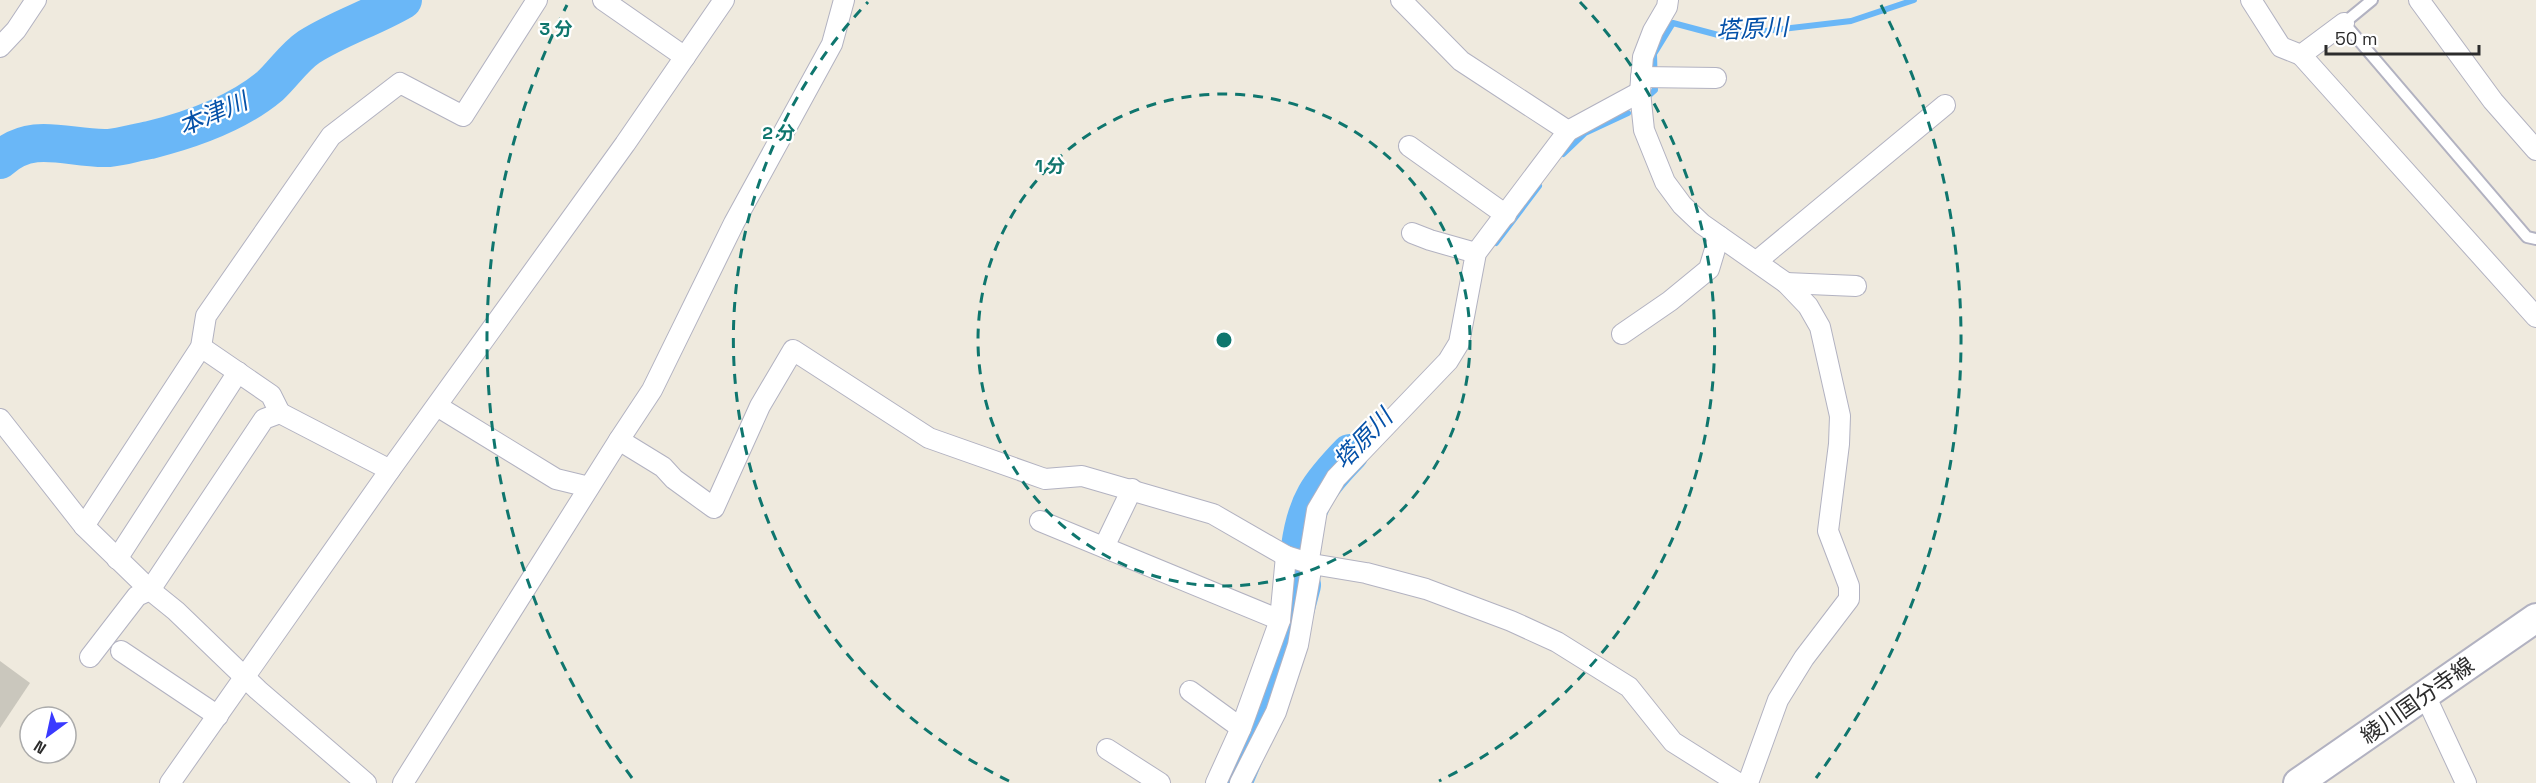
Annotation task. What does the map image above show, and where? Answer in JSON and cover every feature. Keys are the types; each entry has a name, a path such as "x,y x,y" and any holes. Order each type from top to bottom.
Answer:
{"main road":[{"name":"綾川国分寺線","path":"2298,783 2536,618"}],"street":[{"path":"0,47 16,30 36,0"},
{"path":"84,526 201,347 206,316 331,136 400,83 463,116 537,0"},
{"path":"603,0 685,57"},
{"path":"170,783 724,0"},
{"path":"403,783 652,390 734,223 832,44 844,0"},
{"path":"1401,0 1461,61 1568,131"},
{"path":"1668,0 1667,7 1642,57 1641,82 1644,130 1665,182 1682,205 1702,224 1786,283 1808,306 1820,327 1840,416 1839,444 1828,531 1849,586 1849,599 1804,658 1778,700 1748,783"},
{"path":"2251,0 2281,47 2301,55 2536,317"},
{"path":"2419,0 2493,101 2536,150"},
{"path":"2301,55 2344,22"},
{"path":"1240,783 1275,712 1298,645 1312,564 1309,559 1317,510 1336,478 1448,361 1459,343 1476,253 1568,131 1641,82 1664,77 1716,78"},
{"path":"1757,261 1945,105"},
{"path":"1408,146 1506,215"},
{"path":"1412,233 1476,253"},
{"path":"1622,334 1670,301 1709,268 1719,236"},
{"path":"1786,283 1856,286"},
{"path":"201,347 271,395 280,413 390,470"},
{"path":"619,440 663,467 674,480 714,508 760,406 793,350 929,438 1045,479 1083,477 1132,489 1213,514 1286,556 1312,564 1366,573 1426,589 1511,621 1557,642 1629,687 1673,742 1738,783"},
{"path":"117,559 238,372"},
{"path":"437,406 556,479 589,487"},
{"path":"90,657 137,596 150,590 264,419 280,413"},
{"path":"0,419 84,526 117,559 150,590 176,610 258,690 366,783"},
{"path":"1104,547 1132,489"},
{"path":"1040,521 1280,620"},
{"path":"1216,783 1241,728 1280,620 1286,556"},
{"path":"121,651 218,716"},
{"path":"1190,691 1241,728"},
{"path":"2425,694 2466,783"},
{"path":"1107,749 1161,783"}],"lane":[{"path":"2372,0 2344,22 2527,237 2536,239"}],"building":[{"path":"0,661 30,683 0,728"}],"waterway":[{"name":"本津川","path":"0,160 25,145 52,143 109,148 150,140 197,126 257,96 309,47 403,0"},
{"name":"塔原川","path":"1645,99 1655,90 1654,54 1673,23 1722,36 1851,21 1914,0"},
{"name":"塔原川","path":"1563,154 1585,133 1628,113"},
{"name":"塔原川","path":"1496,243 1539,186"},
{"name":"塔原川","path":"1300,547 1310,506 1322,485 1350,453"},
{"name":"塔原川","path":"1233,783 1277,679 1302,585"}]}
